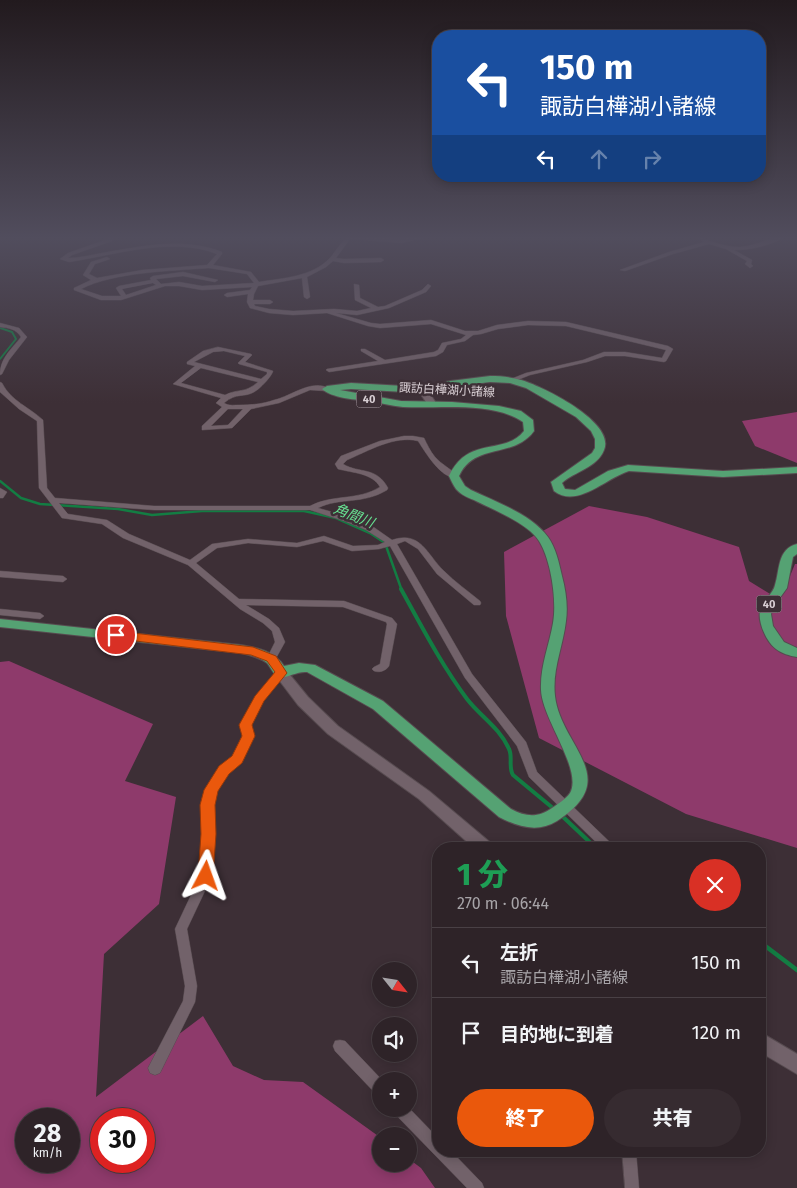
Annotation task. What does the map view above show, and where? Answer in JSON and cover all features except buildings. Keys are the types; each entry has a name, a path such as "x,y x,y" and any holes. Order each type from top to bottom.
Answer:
{"main road":[{"name":"諏訪白樺湖小諸線","path":"327,389 346,386 423,390 430,387 496,379 513,380 542,392 585,419 595,429 601,440 599,451 593,457 556,482 558,489 562,492 577,494 612,473 628,468 723,474 797,470"},
{"name":"諏訪白樺湖小諸線","path":"327,389 352,397 404,404 431,403 480,406 510,411 527,420 530,428 528,434 519,440 472,455 464,460 454,476"},
{"path":"0,623 253,651 272,658 281,673 302,666 310,668 378,705 491,802 519,821 527,823 551,817 567,806 576,796 580,789 581,777 577,764 550,707 547,669 560,619 560,595 548,549 544,538 532,527 467,492 461,488 454,476"},
{"name":"40","path":"797,548 787,556 781,588 768,605 765,614 767,626 779,645 797,653"}],"street":[{"path":"83,291 101,298 135,297"},
{"path":"121,291 123,297"},
{"path":"123,297 136,291"},
{"path":"306,291 307,297"},
{"path":"356,291 357,299 377,309"},
{"path":"227,295 251,292 250,302 252,307 330,313 357,313 387,307 423,291"},
{"path":"250,302 270,302"},
{"path":"330,313 370,325 431,322 459,332 472,333 520,324 546,323 585,328 670,349 664,360 625,354 604,354 585,361 528,374 513,380"},
{"path":"0,324 13,327 22,332 24,337 6,360 0,373"},
{"path":"362,350 383,361 389,362 436,354 441,351 444,344 467,339 472,333"},
{"path":"199,366 176,384 224,397 248,393 262,381 270,374 270,370 241,362 249,355 218,348 205,352 189,363 262,381"},
{"path":"329,370 383,361"},
{"path":"0,384 2,390 21,408 40,420 43,488 65,516 110,525 126,536 190,563 205,573 226,593 276,630 280,642 272,658"},
{"path":"224,397 220,403 226,407 249,407 277,402 309,388 327,389"},
{"path":"423,390 431,403"},
{"path":"226,407 205,428 230,427 249,407"},
{"path":"311,508 322,502 370,495 384,488 381,481 372,476 347,469 339,464 344,458 389,441 411,438 421,440 432,458 454,476"},
{"path":"0,490 3,492 0,496"},
{"path":"55,504 154,508 311,508 369,528 392,543 468,676 522,745 533,774 604,842"},
{"path":"190,563 215,546 248,541 297,545 324,538 352,549 380,547 402,539 416,543 440,572 478,602"},
{"path":"0,574 63,579"},
{"path":"239,602 344,604 389,620 392,624 388,653 384,666 377,669"},
{"path":"0,612 40,616"},
{"path":"155,1068 189,1002 191,986 181,930 206,876 209,834 208,805 211,790 224,770 237,759 248,736 245,725 259,699 281,673 302,701 333,730 424,796 478,842"},
{"path":"766,1045 797,1065"},
{"path":"340,1046 372,1080"},
{"path":"408,1117 432,1142"},
{"path":"447,1157 477,1188"},
{"path":"629,1157 632,1188"}],"shaded area":[{"path":"797,412 797,463 755,446 742,421"},
{"path":"589,506 647,517 739,547 749,581 780,600 795,564 797,564 797,848 686,814 539,738 506,616 504,552"},
{"path":"9,661 153,724 125,781 176,797 159,904 104,954 96,1097 203,1016 233,1066 264,1080 303,1082 372,1132 372,1172 417,1172 417,1165 435,1188 0,1188 0,662"}],"waterway":[{"name":"角間川","path":"0,328 12,332 16,339 0,359"},
{"name":"角間川","path":"0,481 21,498 40,504 118,509 152,515 202,511 304,511 336,518 370,533 385,543 402,590"},
{"name":"角間川","path":"402,590 432,645 458,686 505,742 510,752 513,775 554,809"},
{"name":"角間川","path":"561,815 590,842"},
{"name":"角間川","path":"766,947 797,970"}],"route":[{"path":"116,635 253,651 272,658 281,673 259,699 245,725 248,736 237,759 224,770 211,790 208,805 209,834 206,876"}]}
